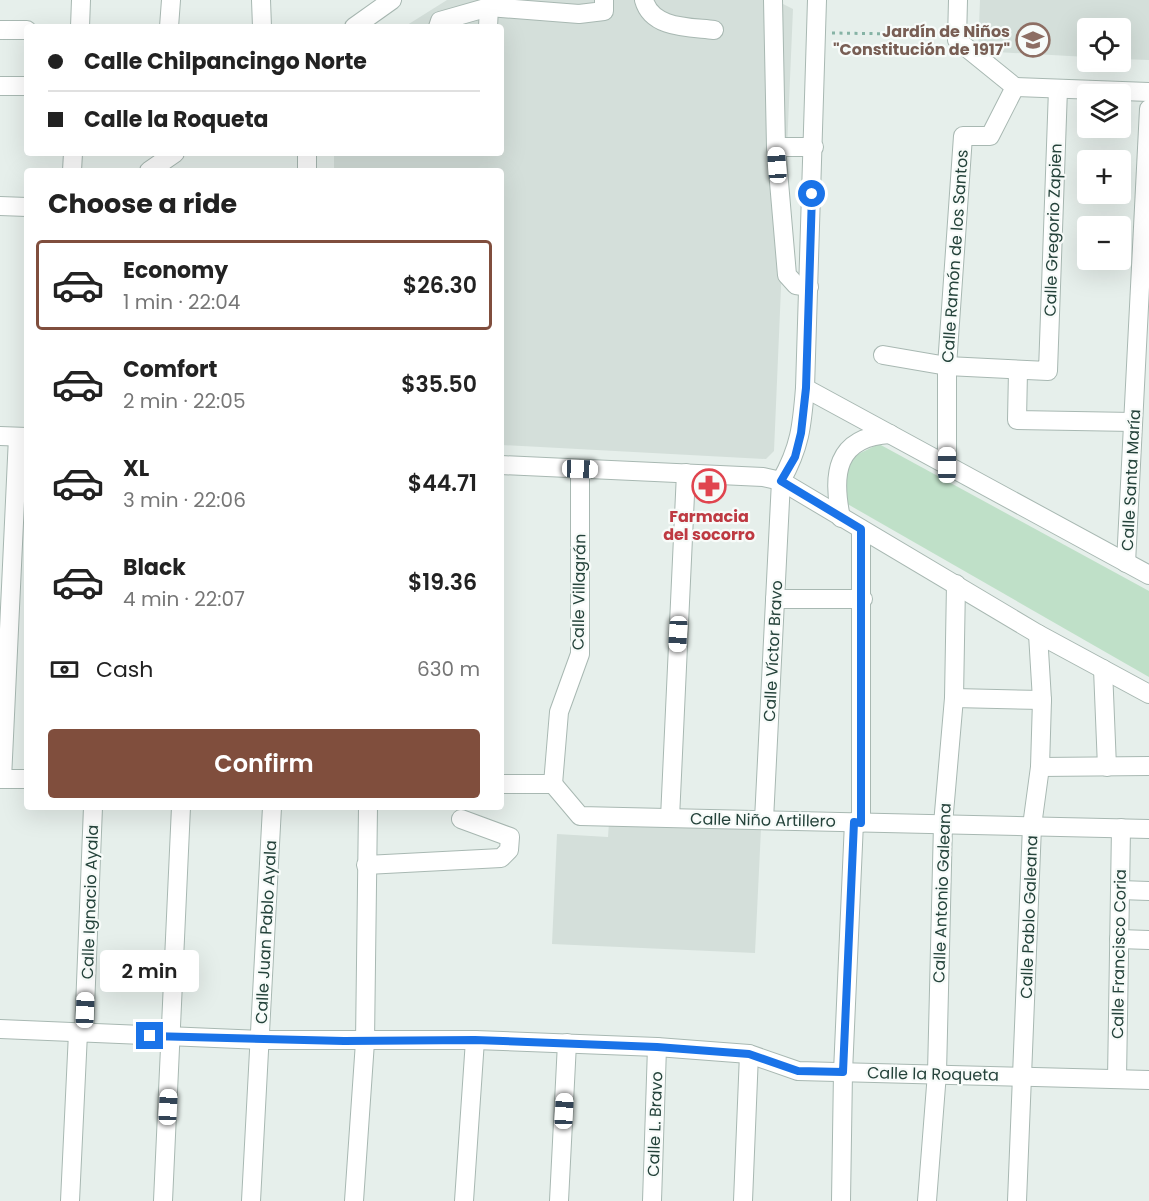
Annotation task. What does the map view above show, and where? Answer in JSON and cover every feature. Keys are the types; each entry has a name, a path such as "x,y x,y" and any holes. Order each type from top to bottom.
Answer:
{"street":[{"path":"80,24 81,0"},
{"path":"169,24 171,0"},
{"path":"261,0 262,24"},
{"path":"358,24 393,0"},
{"path":"439,24 489,7 579,14 604,11 604,0"},
{"path":"644,0 650,14 670,24 714,30"},
{"path":"773,0 776,147 787,275 796,285 809,287"},
{"path":"781,481 797,449 806,388 817,0"},
{"path":"958,0 957,40 1015,87 1149,92"},
{"path":"488,24 489,7"},
{"path":"0,30 24,30"},
{"path":"0,86 24,86"},
{"name":"Calle Ramón de los Santos","path":"947,465 946,366 963,136 990,136 1015,87"},
{"name":"Calle Gregorio Zapien","path":"1018,370 1048,371 1058,89"},
{"name":"Calle Santa María","path":"1126,563 1140,459 1133,422 1149,109"},
{"path":"776,147 814,147"},
{"path":"152,168 170,156"},
{"path":"0,206 24,207"},
{"path":"883,356 946,366 1018,370 1017,420 1133,422"},
{"path":"806,388 1149,575"},
{"path":"841,518 835,489 843,457 859,442 879,434 890,434"},
{"path":"15,437 1,779 24,779"},
{"path":"504,465 763,477 781,481 1038,634 1149,694"},
{"name":"Calle Villagrán","path":"553,784 559,712 580,654 580,469"},
{"path":"670,818 686,473"},
{"name":"Calle Víctor Bravo","path":"764,820 781,481"},
{"path":"841,1201 843,1072 857,822 863,599 861,529"},
{"name":"Calle Antonio Galeana","path":"927,1201 937,1073 943,824 954,698 956,584"},
{"path":"775,599 863,599"},
{"name":"Calle Pablo Galeana","path":"1017,1201 1032,826 1040,767 1042,700 1038,634"},
{"path":"1103,669 1107,767"},
{"path":"954,698 1042,700"},
{"path":"1040,767 1149,766"},
{"path":"504,784 553,784"},
{"name":"Calle Niño Artillero","path":"553,784 580,816 1149,829"},
{"name":"Calle Ignacio Ayala","path":"70,1201 93,810"},
{"path":"164,1201 181,810"},
{"name":"Calle Juan Pablo Ayala","path":"251,1201 272,810"},
{"path":"354,1201 365,1042 368,810"},
{"path":"366,865 501,858 509,850 510,837 461,819"},
{"name":"Calle Francisco Coria","path":"1117,1079 1121,828"},
{"path":"1120,890 1149,891"},
{"path":"1119,939 1149,940"},
{"name":"Calle la Roqueta","path":"0,1029 261,1040 365,1042 475,1040 567,1043 749,1054 798,1071 1149,1080"},
{"path":"464,1201 475,1040"},
{"path":"560,1201 567,1043"},
{"name":"Calle L. Bravo","path":"652,1201 657,1047"},
{"path":"743,1201 749,1054"}],"path":[{"path":"837,33 897,34"}],"shaded area":[{"path":"447,0 775,0 793,9 774,451 766,459 504,445 504,168 334,168 334,156 504,156 504,24 409,24"},
{"name":"Jardín de Niños \"Constitución de 1917\"","path":"980,0 1149,0 1149,60 1131,59 1131,18 1077,18 1077,56 978,51"},
{"path":"609,822 761,829 755,953 552,944 557,834 608,837"}],"green space":[{"path":"879,444 1149,591 1149,677 844,502 846,460"}],"place":[{"name":"Jardín de Niños \"Constitución de 1917\"","path":"1033,40"},
{"name":"Farmacia del socorro","path":"709,486"}],"route":[{"path":"150,1036 365,1042 475,1040 657,1047 749,1054 798,1071 843,1072 854,822 861,823 863,599 861,529 781,481 795,457 801,433 806,388 812,194"}]}
